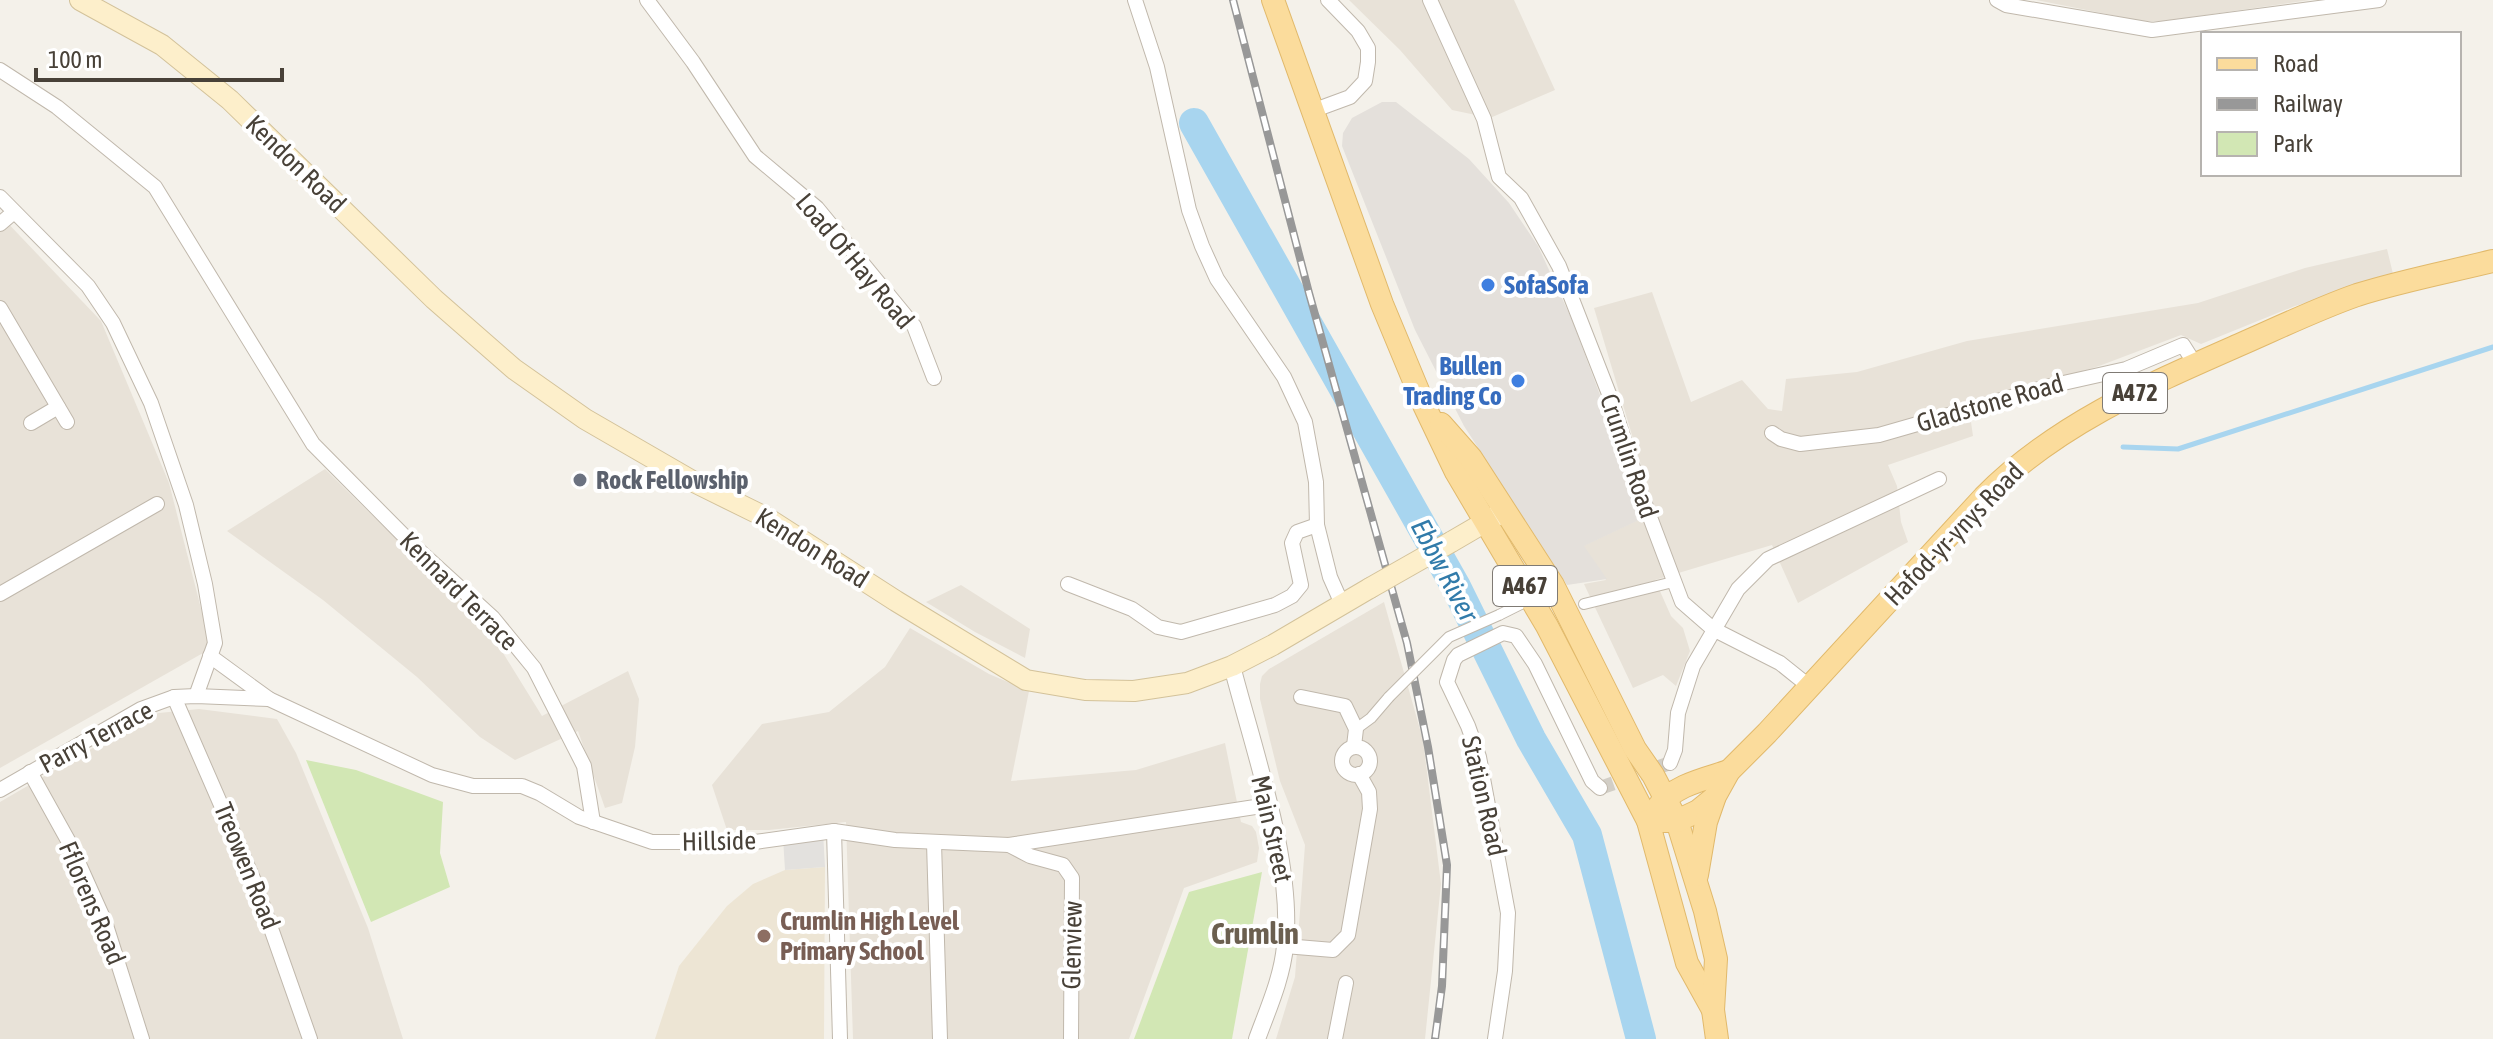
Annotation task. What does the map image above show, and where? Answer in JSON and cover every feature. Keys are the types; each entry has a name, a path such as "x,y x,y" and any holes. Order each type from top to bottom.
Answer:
{"main road":[{"name":"Kendon Road","path":"80,0 162,45 230,100 434,299 514,369 585,419 694,482 767,518 1026,680 1085,690 1134,691 1187,683 1232,666 1273,645 1496,516"},
{"name":"A467","path":"1273,0 1382,304 1456,472 1553,585 1635,749 1677,821 1716,959 1713,1010 1717,1039"},
{"name":"Hafod-yr-ynys Road","path":"1677,821 1698,811 1714,798 1729,771 2010,472 2039,448 2074,426 2195,364 2358,295 2493,261"},
{"name":"A467","path":"1496,516 1648,821 1687,963 1713,1010"},
{"name":"Hafod-yr-ynys Road","path":"1648,821 1665,797 1692,783 1729,771"},
{"path":"1696,880 1706,822 1714,798"},
{"path":"1648,821 1677,821"}],"street":[{"name":"Load Of Hay Road","path":"647,0 693,62 755,156 817,208 914,326 934,378"},
{"path":"1135,0 1157,67 1189,210 1202,246 1217,279 1284,377 1305,422 1316,482 1317,525 1330,577 1342,604"},
{"path":"1312,111 1350,97 1365,81 1368,62 1368,48 1358,31 1328,0"},
{"name":"Crumlin Road","path":"1430,0 1484,119 1499,177 1521,198 1559,266 1611,399 1682,602 1713,629 1780,663 1810,687"},
{"path":"1997,0 2006,5 2152,30 2379,0"},
{"name":"Kennard Terrace","path":"0,70 57,107 155,187 313,444 414,546 493,618 534,668 584,766 593,822"},
{"path":"0,197 88,286 113,323 151,403 186,505 215,643 196,696"},
{"path":"0,224 14,212"},
{"path":"0,308 67,422"},
{"name":"Gladstone Road","path":"1772,433 1800,444 1879,435 2050,386 2126,369 2183,345 2195,364"},
{"path":"31,423 58,407"},
{"path":"1670,763 1687,681 1699,651 1738,589 1768,559 1939,479"},
{"path":"0,594 157,504"},
{"path":"1068,584 1132,609 1158,627 1181,632 1275,605 1292,596 1301,585 1292,543 1297,532 1317,525"},
{"path":"1584,604 1673,582"},
{"path":"1356,729 1371,718 1449,637 1521,604"},
{"name":"Station Road","path":"1495,1039 1504,983 1508,913 1479,757 1468,726 1448,688 1448,676 1454,660 1464,651 1500,634 1513,634 1527,650 1592,781 1600,788"},
{"path":"210,656 269,699"},
{"name":"Main Street","path":"1232,666 1268,805 1287,897 1281,971 1257,1039"},
{"name":"Hillside","path":"196,696 269,699 432,775 473,786 522,786 593,822 652,842 755,842 834,831 934,843 1009,845 1268,805"},
{"name":"Parry Terrace","path":"0,790 141,709 174,697 196,696"},
{"name":"Treowen Road","path":"174,697 255,883 310,1039"},
{"path":"1285,946 1333,950 1348,935 1370,809 1369,792 1359,774 1348,772 1343,765 1343,754 1354,746 1356,729 1345,706 1301,697"},
{"name":"Fflorens Road","path":"30,772 70,844 105,922 142,1039"},
{"path":"834,831 840,1039"},
{"path":"934,843 940,1039"},
{"name":"Glenview","path":"1009,845 1030,856 1063,865 1072,878 1071,1039"},
{"path":"1335,1039 1346,983"}],"shaded area":[{"path":"1349,0 1514,0 1555,90 1490,118 1452,110 1400,50"},
{"path":"2036,0 2310,0 2164,21 2142,21"},
{"path":"1382,102 1396,102 1469,159 1509,203 1538,246 1572,320 1600,395 1639,520 1584,546 1607,579 1567,585 1464,426 1415,330 1342,146 1343,133 1352,118"},
{"path":"0,215 101,321 169,483 209,640 203,653 0,768"},
{"path":"2387,249 2394,278 2295,306 2201,344 2181,335 2099,366 1969,408 1973,436 1888,465 1897,486 1901,522 1908,542 1798,603 1772,545 1655,580 1671,616 1683,628 1690,651 1676,686 1663,675 1633,688 1584,584 1606,580 1583,546 1655,512 1594,308 1652,292 1691,402 1742,380 1768,409 1782,411 1786,379 1857,372 1967,341 2198,303 2305,268"},
{"path":"325,469 490,632 542,716 628,671 639,699 635,747 622,803 605,808 578,731 515,760 480,737 417,677 323,600 227,531"},
{"path":"961,585 1030,629 1025,658 926,602"},
{"path":"1384,602 1423,740 1441,884 1425,1039 1276,1039 1295,977 1305,845 1280,781 1260,699 1260,684 1262,676 1269,669"},
{"path":"910,628 989,674 1029,691 1011,781 1136,770 1225,743 1241,822 1252,826 1256,832 1259,848 1257,862 1184,888 1129,1039 853,1039 846,822 769,830 727,830 712,785 762,724 829,712 885,667"},
{"path":"199,709 277,719 296,753 368,928 403,1039 0,1039 0,802 146,717"},
{"path":"823,832 825,867 785,870 783,838"},
{"name":"Crumlin High Level Primary School","path":"825,867 824,1039 655,1039 679,966 727,906 753,884 785,870"}],"green space":[{"path":"306,760 356,770 443,802 440,853 450,887 371,922"},
{"path":"1262,872 1232,1039 1134,1039 1189,892"}],"waterway":[{"name":"Ebbw River","path":"1194,123 1456,587 1531,739 1587,835 1641,1039"},
{"path":"2123,447 2178,449 2493,347"}],"tunnel":[{"path":"1600,788 1670,763"}],"railway":[{"path":"1233,0 1309,293 1407,643 1428,747 1447,865 1442,986 1435,1039"}],"place":[{"name":"SofaSofa","path":"1488,285"},
{"name":"Bullen Trading Co","path":"1518,381"},
{"name":"Rock Fellowship","path":"580,480"},
{"name":"Crumlin High Level Primary School","path":"764,936"}],"district":[{"name":"Crumlin","path":"1255,934"}]}
